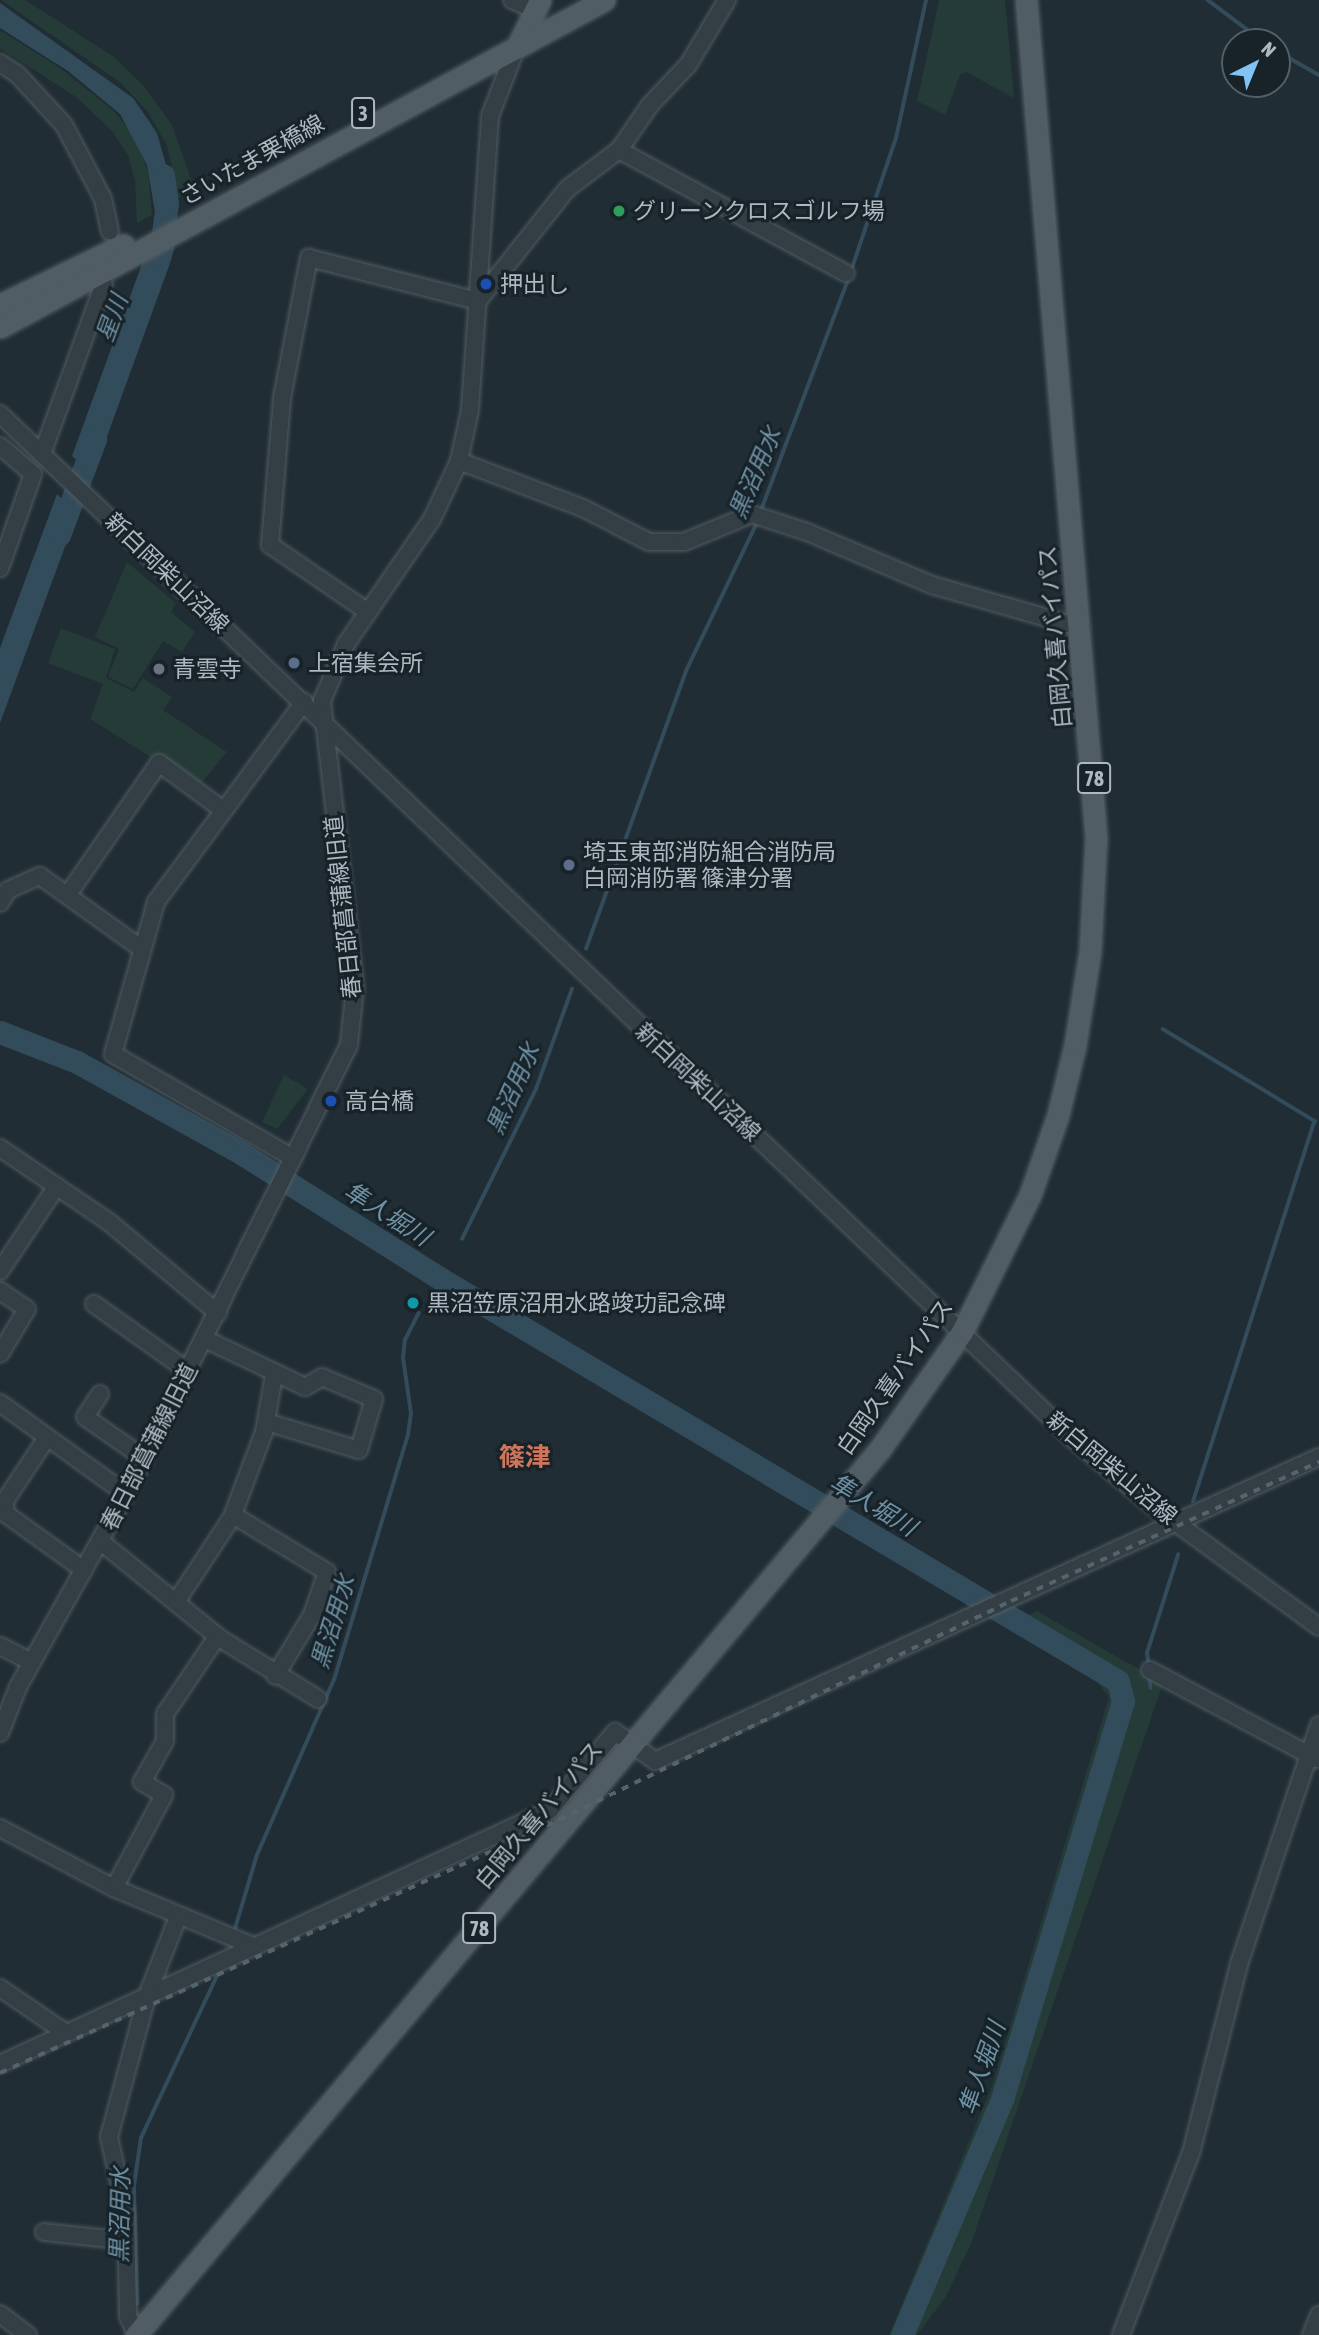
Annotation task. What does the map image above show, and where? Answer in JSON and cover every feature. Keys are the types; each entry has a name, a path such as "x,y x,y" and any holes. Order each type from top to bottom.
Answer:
{"main road":[{"name":"さいたま栗橋線","path":"0,304 119,245 199,212 530,20 574,0"},
{"name":"さいたま栗橋線","path":"530,20 604,0"},
{"name":"白岡久喜バイパス","path":"136,2335 902,1419 962,1332 1012,1236 1046,1151 1068,1079 1082,1003 1095,902 1096,838 1082,628 1027,0"},
{"name":"さいたま栗橋線","path":"0,327 119,245"}],"street":[{"path":"512,0 530,20"},
{"path":"368,612 270,545 282,398 309,258 478,301 567,189 619,150 650,105 688,65 727,0"},
{"name":"春日部菖蒲線旧道","path":"0,1733 31,1662 145,1458 339,1070 354,1017 355,987 321,719 322,701 334,665 432,519 459,461 470,410 490,116 530,20"},
{"path":"0,64 18,74 64,125 103,200 119,245"},
{"path":"619,150 846,273"},
{"path":"0,414 45,457 104,284"},
{"path":"0,446 33,474 0,568"},
{"name":"新白岡柴山沼線","path":"45,457 1072,1438 1176,1523 1319,1627"},
{"path":"459,461 583,508 649,542 684,542 759,517 807,532 932,585 1082,628"},
{"path":"291,1162 113,1054 156,902 304,702"},
{"path":"69,893 159,763 223,810"},
{"path":"3,893 40,876 69,893 142,949"},
{"path":"0,1148 109,1222 218,1313"},
{"path":"0,1271 57,1186"},
{"path":"0,1291 27,1309 0,1354"},
{"path":"94,1304 188,1371"},
{"path":"205,1339 274,1375 305,1387 322,1377 373,1399 359,1450 265,1422"},
{"path":"176,1602 233,1515 265,1422 274,1375"},
{"path":"100,1394 85,1417 145,1458"},
{"path":"0,1403 46,1439 126,1494"},
{"path":"46,1439 5,1501 6,1514 84,1570"},
{"path":"0,2064 550,1810 615,1732 655,1761 1006,1597 1319,1457"},
{"path":"233,1515 327,1572 312,1615 275,1676"},
{"path":"100,1541 218,1637 275,1676 317,1699"},
{"path":"114,1888 164,1795 142,1782 165,1741 164,1714 218,1637"},
{"path":"0,1646 31,1662"},
{"path":"1150,1670 1314,1757"},
{"path":"1121,2335 1191,2153 1238,1964 1314,1757 1319,1725"},
{"path":"0,1828 114,1888 178,1917 253,1946"},
{"path":"136,2335 128,2316 126,2214 109,2137 146,1996 178,1917"},
{"path":"0,1988 66,2033"},
{"path":"44,2232 127,2241"},
{"path":"1311,2335 1319,2315"},
{"path":"3,2322 28,2335"}],"green space":[{"path":"1,0 25,0 113,56 144,86 172,125 195,190 179,198 167,146 148,112 121,83"},
{"path":"939,0 1005,0 1014,98 966,72 960,75 945,115 917,101"},
{"path":"0,30 60,68 113,110 135,137 148,171 152,215 137,223 135,181 128,155 111,130 76,97 0,48"},
{"path":"127,562 176,603 171,612 195,632 182,652 163,641 133,689 108,677 119,649 95,637"},
{"path":"61,628 115,649 106,678 134,692 143,678 172,697 163,710 227,752 198,787 90,719 103,684 48,663"},
{"path":"284,1075 308,1089 277,1129 262,1122"},
{"path":"1037,1611 1163,1683 971,2244 945,2298 917,2335 889,2335 992,2086 1109,1697 1093,1677 1005,1627"}],"water":[{"path":"0,3 133,98 157,133 176,200 155,212 147,165 120,114 68,71 0,28"},
{"path":"175,246 93,475 72,456 143,261"},
{"path":"57,494 77,514 0,723 0,648"}],"waterway":[{"name":"黒沼用水","path":"851,271 896,138 926,0"},
{"path":"1208,0 1245,28"},
{"path":"1291,59 1319,75"},
{"name":"星川","path":"160,255 167,203 163,175"},
{"name":"黒沼用水","path":"760,513 849,278"},
{"name":"星川","path":"59,535 95,439"},
{"name":"黒沼用水","path":"586,949 686,671 758,521"},
{"name":"黒沼用水","path":"462,1239 536,1089 572,989"},
{"path":"1163,1029 1315,1121 1194,1501"},
{"name":"隼人堀川","path":"0,1032 77,1062 241,1153 441,1279 1118,1681 1123,1701 1003,2097 902,2335"},
{"name":"黒沼用水","path":"234,1932 257,1855 334,1680 408,1435 411,1414 403,1358 405,1340 419,1313"},
{"path":"1149,1667 1147,1653 1178,1555"},
{"path":"1150,1675 1151,1688"},
{"name":"黒沼用水","path":"137,2304 134,2186 141,2138 217,1976"}],"railway":[{"path":"0,2073 521,1838 1011,1601 1319,1462"}],"place":[{"name":"グリーンクロスゴルフ場","path":"619,211"},
{"name":"押出し","path":"486,284"},
{"name":"上宿集会所","path":"294,663"},
{"name":"青雲寺","path":"159,669"},
{"name":"埼玉東部消防組合消防局 白岡消防署 篠津分署","path":"569,865"},
{"name":"高台橋","path":"331,1101"},
{"name":"黒沼笠原沼用水路竣功記念碑","path":"413,1303"}],"district":[{"name":"篠津","path":"525,1458"}]}
